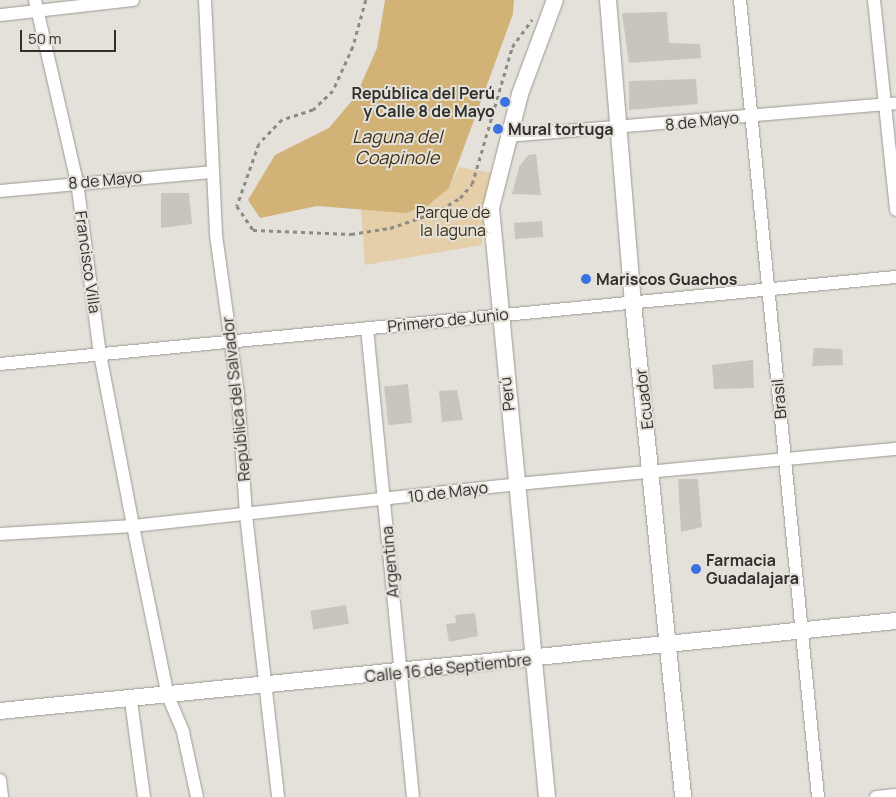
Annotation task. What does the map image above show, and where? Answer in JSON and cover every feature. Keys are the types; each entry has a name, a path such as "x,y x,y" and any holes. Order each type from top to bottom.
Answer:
{"street":[{"path":"0,14 37,6 134,0"},
{"name":"República del Salvador","path":"204,0 211,172 231,340 246,514 278,797"},
{"name":"Perú","path":"547,797 518,484 498,314 491,208 507,136 555,0"},
{"name":"Ecuador","path":"608,0 633,303 652,472 667,646 683,797"},
{"name":"Brasil","path":"740,0 754,116 784,457 803,631 818,797"},
{"path":"874,0 890,104 896,210"},
{"name":"Francisco Villa","path":"37,6 77,182 100,354 133,526 168,696 182,732 197,797"},
{"name":"8 de Mayo","path":"507,136 619,129 890,104"},
{"name":"8 de Mayo","path":"0,191 77,182 211,172"},
{"name":"Primero de Junio","path":"0,364 498,314 896,278"},
{"name":"Argentina","path":"367,328 399,672 413,797"},
{"name":"10 de Mayo","path":"0,534 133,526 784,457 896,449"},
{"name":"Calle 16 de Septiembre","path":"0,711 265,688 399,672 896,622"},
{"path":"130,701 144,797"},
{"path":"0,780 2,797"},
{"path":"876,797 896,795"}],"path":[{"path":"366,0 353,47 333,91 313,110 282,120 259,144 237,206 253,230 351,234 390,228 434,214 460,198 472,184 512,47 535,14"}],"green space":[{"name":"Parque de la laguna","path":"459,167 492,173 484,205 482,245 365,265 361,208 415,211 449,188"}],"water":[{"name":"Laguna del Coapinole","path":"385,0 514,0 513,14 449,188 427,206 405,213 317,206 260,218 248,200 275,155 329,128 356,96 377,48"}],"building":[{"path":"667,12 669,43 700,44 701,58 629,63 622,13"},
{"path":"696,79 698,104 629,110 629,81"},
{"path":"536,154 541,195 512,194 519,167 528,155"},
{"path":"161,193 189,193 192,224 161,228"},
{"path":"542,221 543,237 515,239 514,223"},
{"path":"814,348 842,349 843,365 812,366"},
{"path":"753,360 754,388 714,389 712,365"},
{"path":"408,384 412,423 388,425 384,387"},
{"path":"457,390 463,420 442,422 439,391"},
{"path":"678,479 698,479 702,527 681,532"},
{"path":"346,605 349,624 313,629 310,611"},
{"path":"475,613 478,636 449,642 446,624 456,623 455,615"}],"place":[{"name":"República del Perú y Calle 8 de Mayo","path":"505,102"},
{"name":"Mural tortuga","path":"498,129"},
{"name":"Mariscos Guachos","path":"586,279"},
{"name":"Farmacia Guadalajara","path":"696,569"}]}
